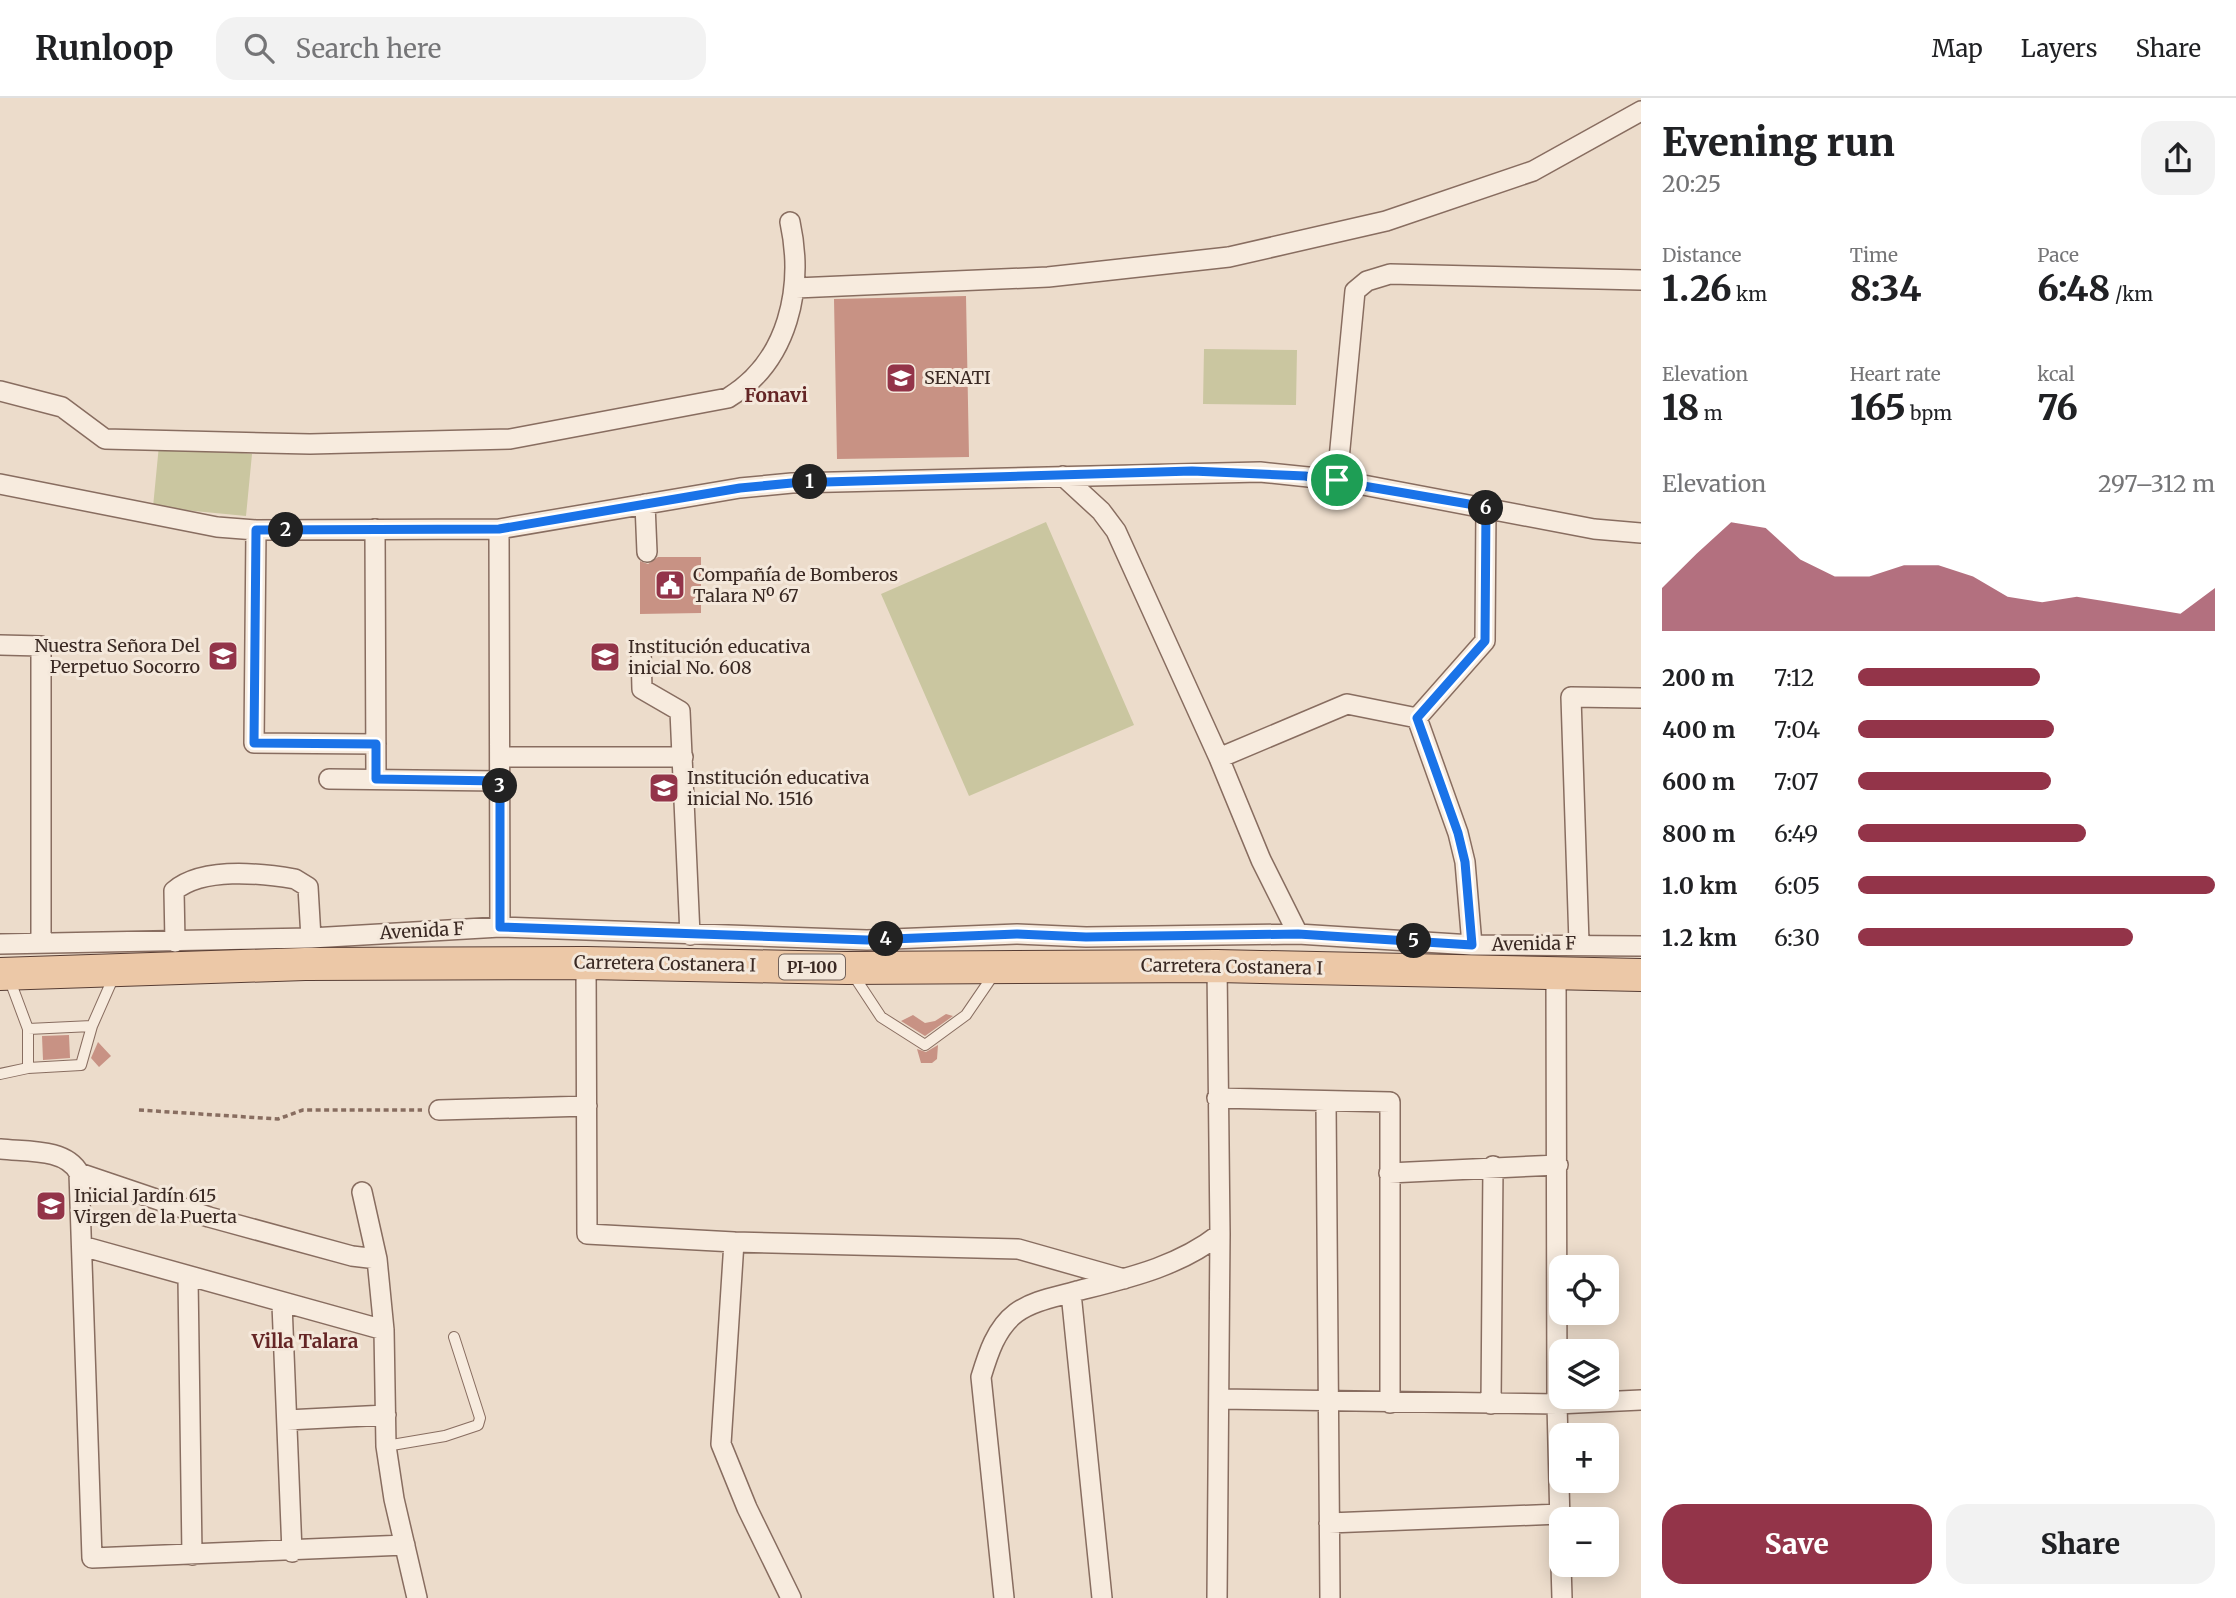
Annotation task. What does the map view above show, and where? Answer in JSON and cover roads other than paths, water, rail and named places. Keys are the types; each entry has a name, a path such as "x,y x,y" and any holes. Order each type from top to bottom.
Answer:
{"main road":[{"name":"Carretera Costanera I","path":"3,964 117,970 305,964 586,963 847,968 1217,966 1636,976"}],"street":[{"path":"796,288 1048,277 1229,257 1386,221 1533,171 1641,111"},
{"path":"0,391 62,407 105,439 310,444 510,439 728,398 751,384 770,358 785,326 796,288 796,248 790,222"},
{"path":"1337,480 1355,291 1367,281 1390,274 1641,280"},
{"path":"0,484 217,527 256,530 499,529 740,488 792,483 1260,472 1337,480 1594,530 1641,533"},
{"path":"1063,476 1101,511 1116,531 1219,758 1261,860 1298,934"},
{"path":"645,504 647,552"},
{"path":"1417,718 1485,641 1486,507"},
{"path":"499,529 500,927"},
{"path":"256,530 254,743 376,744"},
{"path":"375,530 376,779"},
{"path":"0,645 41,646 41,943"},
{"path":"641,652 642,689 680,711 690,935"},
{"path":"1579,943 1570,697 1641,698"},
{"path":"1219,758 1347,704 1417,718"},
{"path":"1417,718 1458,833 1465,862 1472,945"},
{"path":"500,757 683,757"},
{"path":"329,779 500,781"},
{"path":"175,942 174,891 186,881 201,875 295,879 308,887 311,938"},
{"name":"Avenida F","path":"3,964 41,943 311,938 500,927 867,940 1017,934 1086,937 1298,934 1472,945 1579,943 1641,946"},
{"path":"586,963 587,1234 734,1242 1018,1249 1124,1279"},
{"path":"1217,966 1220,1234 1217,1598"},
{"path":"1556,973 1557,1339"},
{"path":"1217,1098 1390,1102 1390,1403"},
{"path":"1326,1102 1330,1598"},
{"path":"439,1110 587,1106"},
{"path":"0,1149 65,1157 74,1163 79,1173 92,1558 292,1552 405,1545"},
{"path":"1389,1173 1558,1165"},
{"path":"1491,1404 1493,1166"},
{"path":"79,1173 209,1217 352,1255 377,1259"},
{"path":"362,1192 377,1259 384,1330 386,1446 417,1598"},
{"path":"1004,1598 981,1377 990,1347 1016,1313 1036,1302 1124,1279 1184,1259 1220,1234"},
{"path":"734,1242 721,1444 747,1508 791,1598"},
{"path":"82,1246 188,1278 384,1330"},
{"path":"188,1278 192,1555"},
{"path":"1071,1293 1102,1598"},
{"path":"282,1304 292,1552"},
{"path":"1219,1399 1328,1403 1549,1404"},
{"path":"1619,1401 1641,1400"},
{"path":"1557,1409 1560,1507"},
{"path":"287,1420 386,1415"},
{"path":"1329,1523 1549,1514"},
{"path":"1561,1577 1562,1598"}],"lane":[{"path":"3,964 28,1029 28,1068"},
{"path":"847,968 864,987 881,1017 925,1045 967,1015 1000,967"},
{"path":"0,1074 28,1068 81,1065 92,1026 117,970"},
{"path":"28,1029 92,1026"},
{"path":"386,1446 445,1436 478,1425 480,1418 454,1337"}],"place":[{"name":"SENATI","path":"901,378"},
{"name":"Compañía de Bomberos Talara Nº 67","path":"670,585"},
{"name":"Nuestra Señora Del Perpetuo Socorro","path":"223,656"},
{"name":"Institución educativa inicial No. 608","path":"605,657"},
{"name":"Institución educativa inicial No. 1516","path":"664,788"},
{"name":"Inicial Jardín 615 Virgen de la Puerta","path":"51,1206"}],"district":[{"name":"Fonavi","path":"776,395"},
{"name":"Villa Talara","path":"305,1341"}]}
